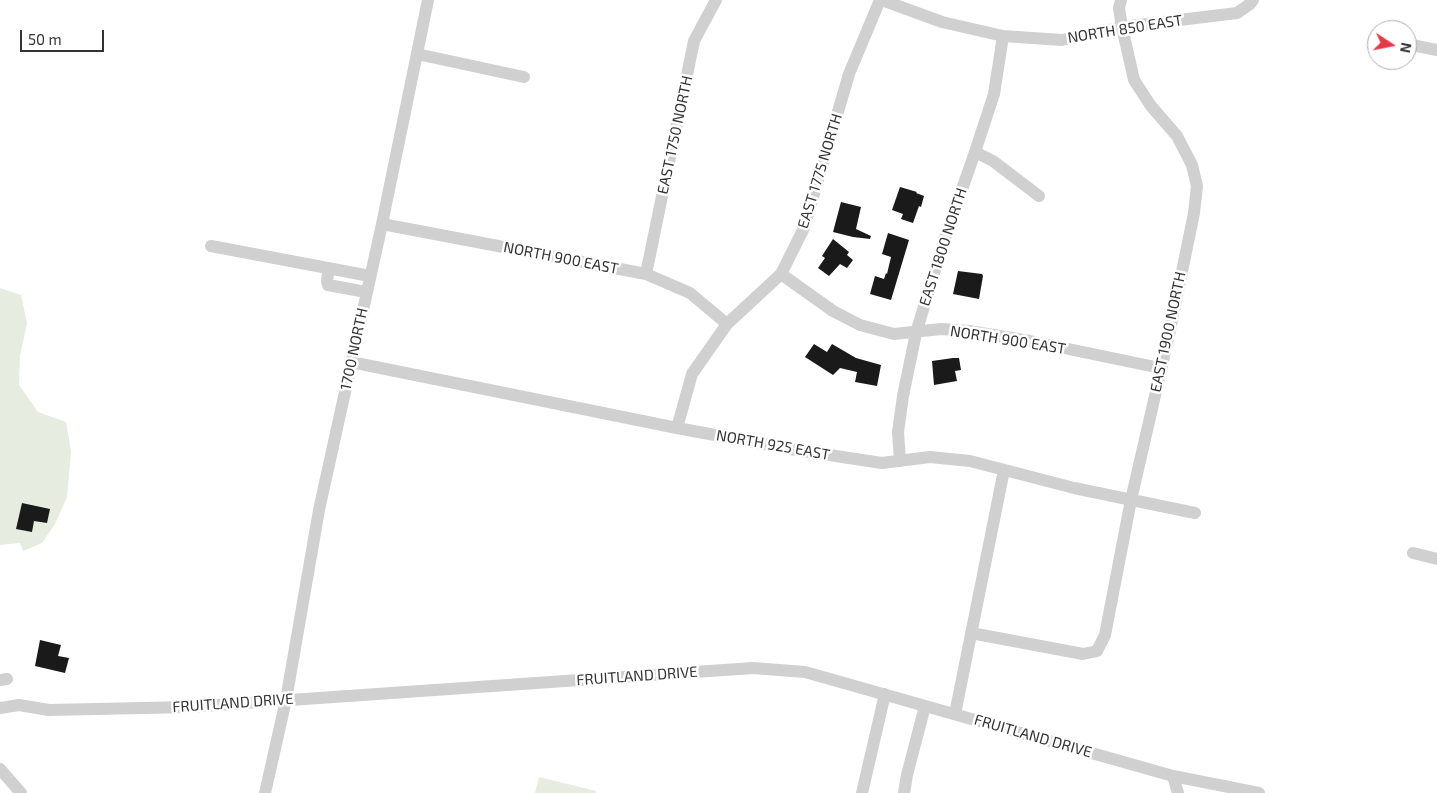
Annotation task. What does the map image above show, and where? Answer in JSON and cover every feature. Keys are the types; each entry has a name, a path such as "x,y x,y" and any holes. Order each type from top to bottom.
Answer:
{"street":[{"name":"1700 NORTH","path":"265,793 286,700 319,510 382,224 428,0"},
{"name":"EAST 1750 NORTH","path":"646,274 694,40 716,0"},
{"name":"NORTH 850 EAST","path":"881,0 942,22 1003,36 1062,40 1122,27 1237,13 1251,2"},
{"name":"EAST 1775 NORTH","path":"678,428 692,374 727,324 781,274 804,228 849,74 881,0"},
{"name":"EAST 1900 NORTH","path":"971,632 1083,654 1097,651 1105,635 1131,500 1194,213 1197,186 1192,164 1177,136 1151,106 1134,80 1122,27 1119,8 1121,0"},
{"name":"EAST 1800 NORTH","path":"900,461 898,432 903,396 916,333 942,247 994,94 1003,36"},
{"path":"1417,46 1437,50"},
{"path":"417,54 524,77"},
{"path":"975,152 993,162 1038,196"},
{"name":"NORTH 900 EAST","path":"382,224 646,274 690,292 727,324"},
{"path":"211,246 370,276"},
{"path":"329,268 328,285 366,292"},
{"name":"NORTH 900 EAST","path":"781,274 860,326 894,334 941,330 969,331 1030,341 1160,368"},
{"name":"NORTH 925 EAST","path":"351,362 796,450 882,463 930,457 970,461 1131,500 1195,513"},
{"path":"955,714 1004,470"},
{"path":"1413,553 1437,559"},
{"name":"FRUITLAND DRIVE","path":"0,708 18,705 49,710 189,707 753,668 805,672 1173,776 1259,793"},
{"path":"862,793 885,694"},
{"path":"904,793 925,706"},
{"path":"0,769 21,793"},
{"path":"1173,776 1178,793"}],"shaded area":[{"path":"0,288 21,295 27,323 20,356 19,385 38,412 66,422 71,451 67,497 55,524 42,543 23,551 20,543 0,545"},
{"path":"539,777 596,791 596,793 535,793"}],"building":[{"path":"900,187 924,196 913,223 901,219 903,214 892,210"},
{"path":"841,202 861,207 856,229 871,236 870,239 833,232"},
{"path":"888,233 909,240 891,300 870,294 875,276 884,279 887,274 891,257 882,254"},
{"path":"833,239 849,252 847,255 853,260 847,268 840,264 829,276 818,268 825,258 822,256"},
{"path":"958,271 982,274 979,299 953,294"},
{"path":"814,344 827,352 832,344 856,358 881,365 877,386 855,382 857,372 840,368 833,375 805,357"},
{"path":"959,358 961,370 955,371 957,381 934,385 932,361"},
{"path":"22,503 50,509 47,523 34,521 32,532 16,529"},
{"path":"40,640 61,645 58,656 69,658 65,673 35,666"}]}
